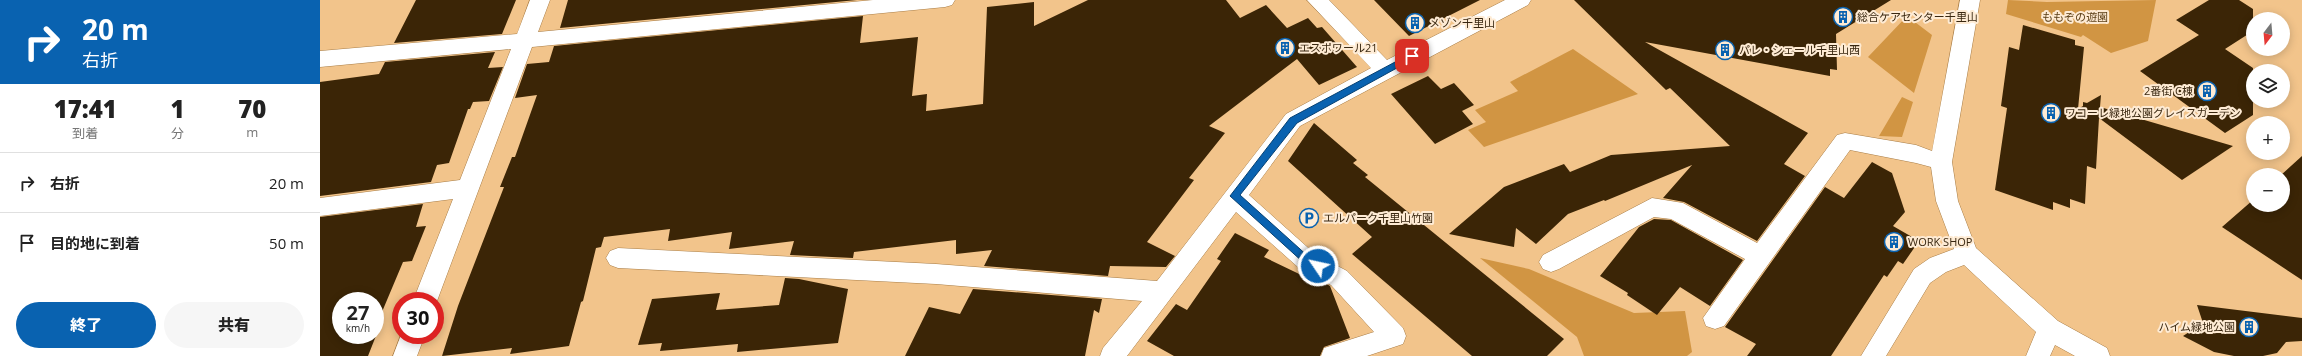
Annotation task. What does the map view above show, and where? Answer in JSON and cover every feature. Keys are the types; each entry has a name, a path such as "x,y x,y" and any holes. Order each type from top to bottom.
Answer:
{"street":[{"path":"428,292 540,0"},
{"path":"320,59 524,41 945,0"},
{"path":"1317,0 1385,70"},
{"path":"1112,356 1164,292 1234,196 1294,120 1385,70 1521,0"},
{"path":"1970,0 1941,162 1947,201 1967,254 2049,329 2098,356"},
{"path":"1715,318 1845,141 1916,154 1941,162"},
{"path":"320,207 468,188"},
{"path":"1234,196 1307,260 1339,278 1394,336 1333,356"},
{"path":"1551,262 1652,207 1674,210 1760,256"},
{"path":"1873,356 1922,276 1938,265 1967,254"},
{"path":"618,258 936,274 1164,292"},
{"path":"2038,356 2049,329"},
{"path":"405,356 410,344"}],"green space":[{"name":"ももぞの遊園","path":"2008,0 2047,2 2156,0 2148,41 2111,53 2083,35 2081,37 2006,14"},
{"path":"1907,16 1932,35 1914,93 1868,57"},
{"path":"1573,49 1638,94 1484,147 1468,130 1486,122 1475,110 1518,91 1510,82"},
{"path":"1902,97 1913,102 1902,137 1879,136"},
{"path":"1480,258 1529,269 1634,313 1685,311 1692,352 1687,356 1584,356 1577,337"}],"building":[{"path":"416,0 516,0 502,34 394,43"},
{"path":"568,0 857,0 560,28"},
{"path":"1088,0 1226,0 1240,18 1266,5 1287,28 1308,18 1317,28 1322,27 1357,67 1319,85 1297,59 1209,126 1225,133 1189,178 1194,180 1147,242 1175,256 1166,267 1110,266 1108,276 984,266 992,250 956,254 956,240 854,252 853,258 790,255 794,241 729,249 732,232 668,241 670,229 604,237 601,247 596,248 583,301 581,302 569,346 510,354 512,348 442,356 458,306 504,187 500,187 512,157 515,157 537,95 515,98 527,64 549,62 554,46 863,16 860,43 918,37 912,96 927,94 926,111 983,104 987,7 1034,2 1034,26"},
{"name":"メゾン千里山","path":"1374,0 1480,0 1409,36"},
{"path":"1574,0 1891,0 1836,34 1837,70 1830,69 1830,76 1645,42 1808,133 1784,164 1805,176 1757,241 1684,202 1663,198 1692,165 1605,201 1604,200 1568,214 1536,244 1516,228 1514,247 1449,234 1504,187 1564,164 1570,172 1611,155 1730,146 1670,88 1666,90"},
{"name":"2番街 C棟","path":"2209,0 2239,0 2253,9 2253,12 2246,12 2246,36 2225,49 2247,64 2246,108 2253,108 2253,115 2246,116 2246,120 2225,133 2140,71 2199,35 2176,20"},
{"name":"ワコーレ緑地公園グレイスガーデン","path":"2023,25 2075,40 2075,45 2084,47 2078,109 2083,106 2083,102 2087,103 2101,95 2100,107 2233,146 2182,180 2099,118 2096,169 2087,166 2085,204 2070,199 2070,208 2053,202 2053,210 1995,190 2007,108 2001,106 2009,47 2019,50"},
{"path":"495,52 488,68 503,67 489,101 473,102 470,109 468,109 449,163 437,165 431,182 320,196 320,82 379,74 385,62"},
{"path":"1428,76 1441,89 1454,83 1474,105 1462,111 1473,124 1435,144 1391,94"},
{"path":"1314,123 1357,160 1353,163 1368,175 1365,177 1564,339 1547,356 1472,356 1352,254 1372,237 1288,161"},
{"path":"2302,156 2302,280 2222,227 2246,206 2246,212 2290,212 2290,168 2289,168"},
{"path":"1872,162 1892,173 1905,212 1893,226 1919,241 1903,264 1898,261 1887,277 1884,275 1831,356 1747,356 1756,344 1725,327 1825,187 1844,198"},
{"path":"423,204 416,227 426,226 412,261 403,262 384,307 384,292 332,292 332,344 373,344 368,356 320,356 320,217"},
{"path":"1654,219 1671,220 1743,260 1710,306 1680,287 1657,315 1627,295 1628,293 1600,276 1639,227"},
{"path":"1235,233 1269,250 1264,257 1318,283 1321,281 1330,286 1350,338 1324,347 1320,356 1174,356 1147,341 1176,304 1187,310 1221,261 1217,259"},
{"path":"785,278 799,279 848,289 838,343 737,352 738,344 660,351 662,343 638,345 652,299 720,293 716,310 779,305"},
{"path":"973,289 1102,299 1099,313 1094,310 1085,356 905,356 929,307 960,314"},
{"name":"ハイム緑地公園","path":"2197,305 2302,318 2302,341 2286,342 2277,353 2263,356 2234,356 2214,352 2183,336 2203,323"}],"place":[{"name":"総合ケアセンター千里山","path":"1843,17"},
{"name":"メゾン千里山","path":"1415,23"},
{"name":"エスポワール21","path":"1285,48"},
{"name":"パレ・シェール千里山西","path":"1725,50"},
{"name":"2番街 C棟","path":"2207,91"},
{"name":"ワコーレ緑地公園グレイスガーデン","path":"2051,113"},
{"name":"エルパーク千里山竹園","path":"1309,218"},
{"name":"WORK SHOP","path":"1894,242"},
{"name":"ハイム緑地公園","path":"2249,327"}],"route":[{"path":"1318,266 1307,260 1234,196 1294,120 1412,56"}]}
